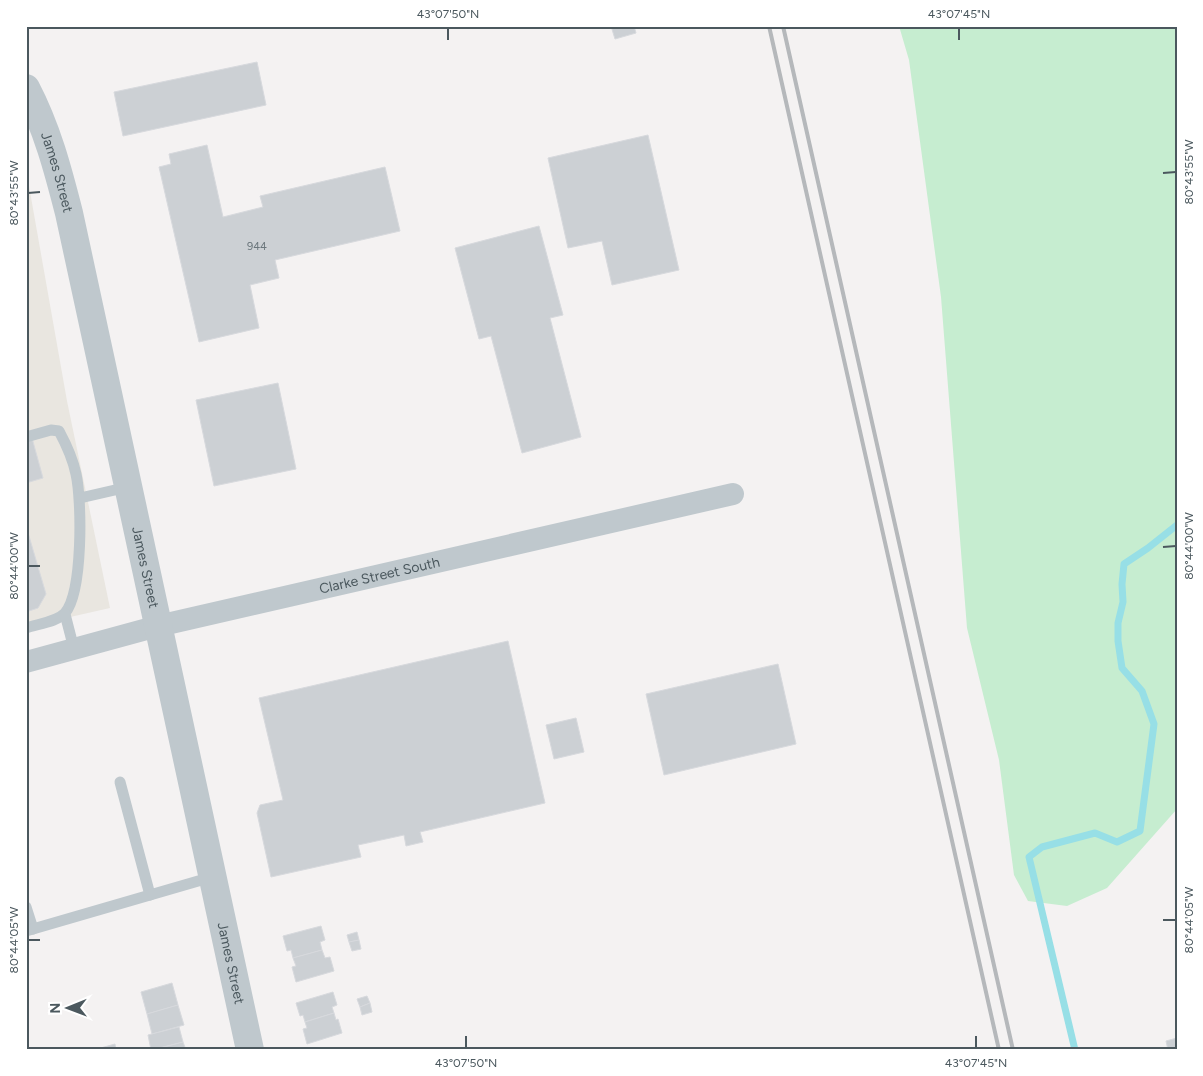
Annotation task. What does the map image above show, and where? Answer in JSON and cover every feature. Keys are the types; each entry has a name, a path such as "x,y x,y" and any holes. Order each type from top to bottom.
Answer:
{"street":[{"name":"James Street","path":"26,88 38,111 53,151 65,196 250,1050"},
{"name":"Clarke Street South","path":"26,662 158,626 733,494"}],"lane":[{"path":"26,437 51,430 59,431 75,472 80,498 77,578 71,603 64,614 55,619 26,628"},
{"path":"80,498 128,487"},
{"path":"64,614 74,649"},
{"path":"120,782 150,895"},
{"path":"26,907 29,930 212,878"}],"shaded area":[{"path":"26,181 29,186 67,401 110,608 26,627"}],"green space":[{"path":"899,26 1177,26 1177,809 1107,888 1067,906 1028,901 1014,875 999,760 967,628 941,297 909,60"}],"building":[{"path":"611,26 634,26 636,33 615,39"},
{"path":"257,62 266,105 123,136 114,92"},
{"path":"648,135 679,270 612,285 602,241 568,248 548,158"},
{"path":"207,145 223,217 263,207 260,196 385,167 400,231 275,260 279,278 250,285 259,328 199,342 159,167 171,164 169,154"},
{"path":"539,226 563,315 550,318 581,437 522,453 491,336 479,339 455,248"},
{"path":"278,383 296,469 214,486 196,400"},
{"path":"32,438 43,478 26,483 26,440"},
{"path":"26,526 46,594 38,608 26,612"},
{"path":"508,641 545,803 420,832 423,842 406,846 404,835 358,845 361,857 271,877 257,813 260,805 283,800 259,698"},
{"path":"778,664 796,744 664,775 646,694"},
{"path":"576,718 584,752 554,759 546,725"},
{"path":"321,926 325,940 320,942 322,950 293,958 291,950 287,951 283,936"},
{"path":"357,932 359,940 349,942 347,935"},
{"path":"359,940 361,949 352,951 349,942"},
{"path":"322,950 325,958 330,957 334,971 296,982 292,967 296,966 293,958"},
{"path":"172,983 178,1005 147,1014 141,992"},
{"path":"333,992 337,1005 332,1007 334,1013 305,1022 303,1015 300,1016 296,1003"},
{"path":"367,996 370,1003 360,1007 357,999"},
{"path":"370,1003 372,1012 362,1015 360,1007"},
{"path":"178,1005 184,1025 152,1034 147,1014"},
{"path":"334,1013 342,1033 307,1044 303,1029 307,1028 305,1022"},
{"path":"179,1027 183,1042 151,1050 148,1035"},
{"path":"1177,1038 1177,1050 1168,1050 1166,1041"},
{"path":"183,1042 186,1050 153,1050"},
{"path":"115,1044 116,1050 97,1049"}],"waterway":[{"path":"1075,1050 1029,857 1042,847 1095,833 1117,842 1140,831 1154,724 1142,691 1122,668 1118,641 1118,623 1123,602 1124,564 1177,525"}],"railway":[{"path":"769,26 999,1050"},
{"path":"783,26 1013,1050"}]}
